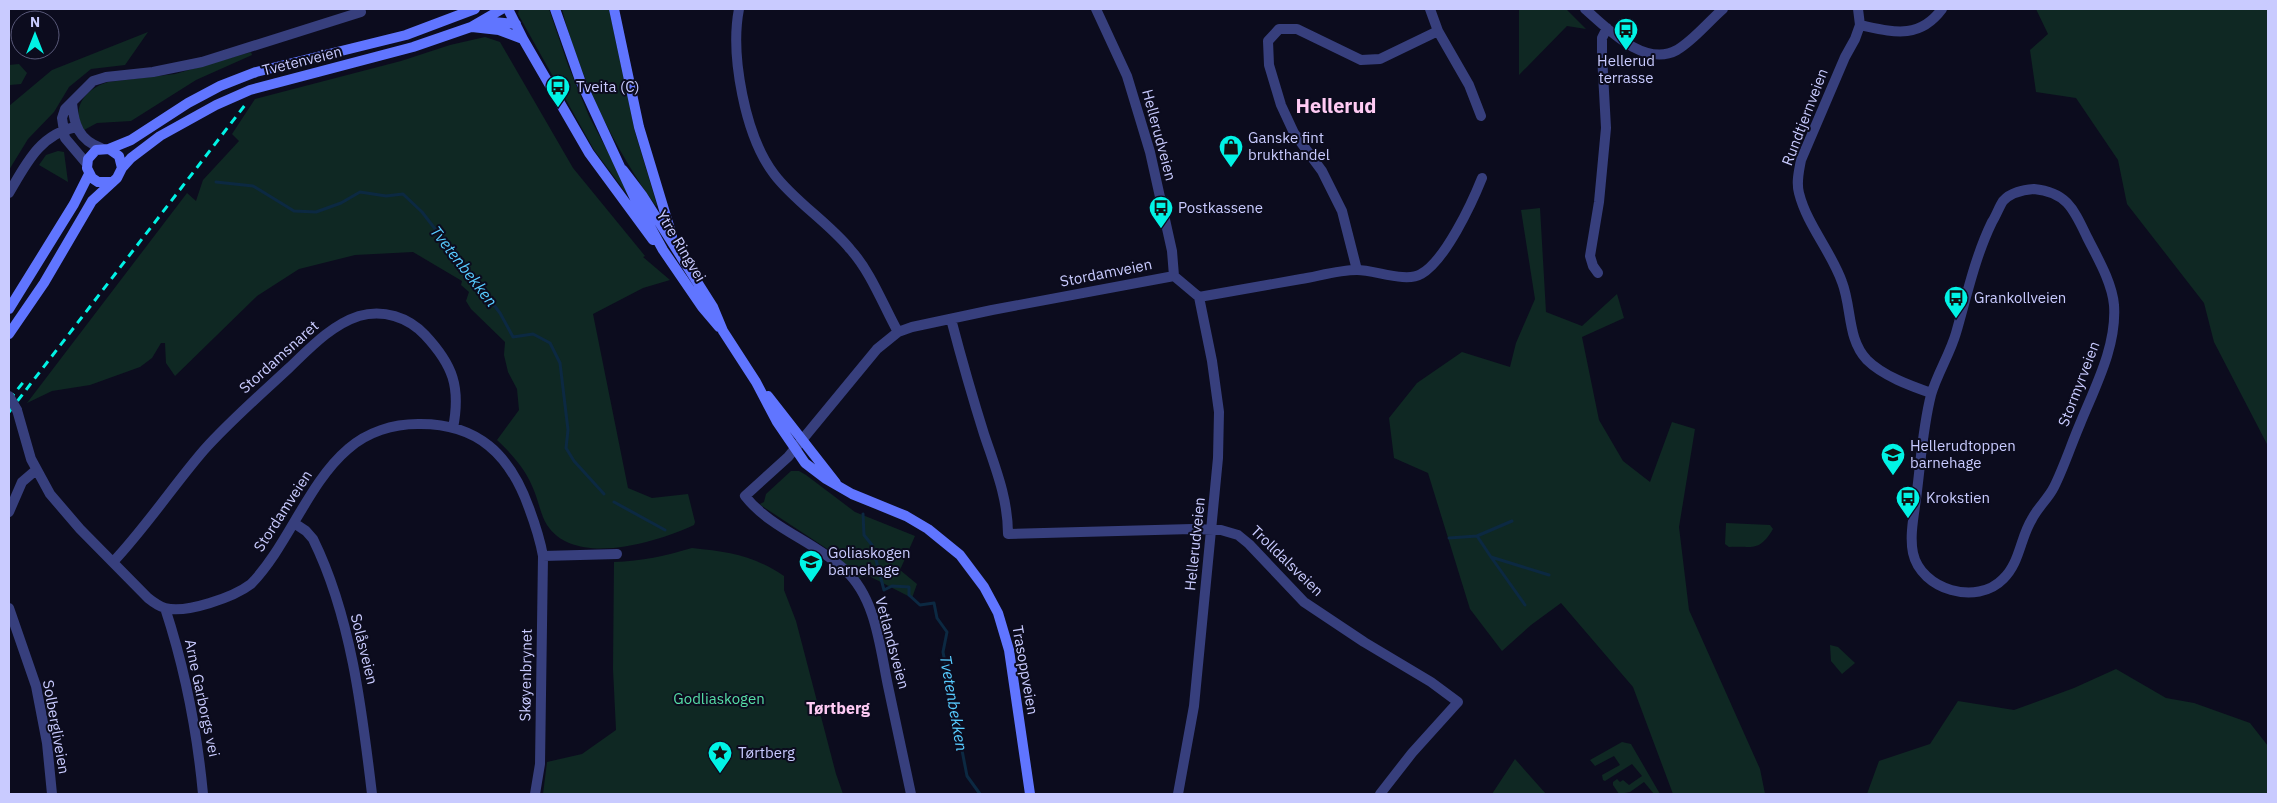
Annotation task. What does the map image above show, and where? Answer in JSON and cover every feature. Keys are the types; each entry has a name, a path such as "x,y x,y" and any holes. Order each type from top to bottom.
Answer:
{"main road":[{"name":"Tvetenveien","path":"9,309 67,216 88,169 91,154 131,140 207,93 245,76 397,38 475,9"},
{"name":"Tvetenveien","path":"9,334 44,283 86,209 110,182 120,175 122,168 142,149 160,136 216,104 238,94 284,80 396,52 471,27 502,9"},
{"path":"508,9 523,39 595,161 649,236 663,250"},
{"name":"Ytre Ringvei","path":"555,9 580,80 600,126 623,170 635,199 663,250 707,314 723,331 756,382 777,422 798,443"},
{"path":"614,9 641,136 676,249"},
{"path":"481,21 516,24"},
{"path":"471,27 499,30 523,39"},
{"path":"105,148 120,156 122,168"},
{"path":"88,169 98,182 110,182"},
{"name":"Ytre Ringvei","path":"623,170 642,194 714,307 723,331"},
{"name":"Trasoppveien","path":"798,443 838,485 860,498 906,516 928,529 960,555 984,587 998,613 1009,650 1030,794"}],"street":[{"path":"739,9 737,47 740,82 746,108 762,153 774,174 783,184 827,224 852,250 898,332"},
{"name":"Hellerudveien","path":"1096,9 1127,76 1148,145 1172,251 1174,276"},
{"path":"1430,9 1438,31 1469,85 1481,116"},
{"path":"1585,9 1607,28 1639,49 1651,53 1666,53 1682,46 1723,9"},
{"path":"1858,9 1860,25 1886,31 1913,31 1926,25 1942,9"},
{"path":"88,169 66,138 63,131 62,118 65,110 84,89 101,78 187,65 360,12"},
{"name":"Rundtjernveien","path":"1860,25 1801,160 1798,191 1802,203 1833,260 1843,283 1851,325 1859,350 1868,361 1879,369 1931,393"},
{"path":"1598,273 1593,266 1590,256 1599,202 1606,128 1602,38 1607,28"},
{"path":"1357,270 1342,211 1322,171 1294,133 1281,105 1269,65 1268,41 1279,29 1297,29 1361,60 1370,61 1380,59 1438,31"},
{"path":"72,103 76,127 84,139 105,148"},
{"path":"9,193 39,146 63,131 76,127"},
{"path":"1199,297 1357,270 1407,278 1415,277 1428,270 1450,240 1482,178"},
{"name":"Stormyrveien","path":"2034,189 2057,194 2068,203 2076,216 2104,274 2114,302 2113,335 2093,393 2055,486 2032,518 2008,574 1995,586 1985,590 1968,593 1947,589 1934,583 1917,564 1912,550 1912,532 1920,462 1931,393 1950,354 1975,263 2003,201 2012,194 2034,189"},
{"name":"Stordamveien","path":"745,496 798,443 877,349 898,332 951,319 1174,276 1199,297"},
{"name":"Hellerudveien","path":"1178,794 1194,713 1218,458 1219,412 1212,361 1199,297"},
{"name":"Stordamsnaret","path":"113,562 137,535 186,472 230,424 318,341 331,331 358,316 380,314 402,318 421,332 438,349 455,384 457,405 454,428"},
{"name":"Trolldalsveien","path":"951,319 984,433 1001,482 1008,534 1212,530 1238,535 1249,544 1304,602 1364,642 1431,682 1458,702 1412,753 1380,794"},
{"path":"9,396 17,410 36,470 50,494 65,513 148,598 165,608"},
{"name":"Stordamveien","path":"165,608 191,607 231,595 247,587 256,579 336,461 348,448 364,437 404,424 429,424 454,428 480,440 499,455 512,470 522,488 541,541 543,556"},
{"path":"9,512 22,482 36,470"},
{"name":"Vetlandsveien","path":"745,496 761,513 811,544 840,565 862,591 874,622 911,794"},
{"name":"Solåsveien","path":"294,523 306,530 313,539 340,615 362,710 372,794"},
{"path":"543,556 617,554"},
{"name":"Skøyenbrynet","path":"535,794 540,764 543,556"},
{"name":"Solbergliveien","path":"9,608 36,686 43,720 52,794"},
{"name":"Arne Garborgs vei","path":"165,608 180,655 189,694 204,794"}],"green space":[{"path":"519,9 549,9 568,65 589,116 638,209 594,150 518,14"},
{"path":"562,9 609,9 635,132 656,206 627,162 600,112 578,60"},
{"path":"1519,9 1566,9 1586,29 1567,26 1519,75"},
{"path":"2036,9 2268,9 2268,446 2214,342 2204,303 2127,204 2118,160 2076,98 2036,92 2030,50 2048,34"},
{"path":"148,32 125,65 91,69 69,87 54,112 28,139 9,170 9,106 52,70"},
{"path":"485,37 500,42 573,168 645,256 643,257 670,280 643,288 593,314 628,488 652,498 688,494 695,522 694,525 639,544 617,548 577,546 560,538 547,525 532,485 524,471 497,440 519,410 517,389 508,372 504,355 505,342 471,309 466,301 469,292 461,285 462,281 413,252 355,255 299,269 257,296 175,376 166,363 165,343 161,343 152,358 140,367 90,385 52,391 27,403 187,193 196,201 203,180 239,141 232,134 255,99"},
{"path":"251,52 252,55 196,80 131,121 97,123 84,130 80,122 78,114 82,100 100,85 108,82 175,74"},
{"path":"19,64 27,73 21,84 10,85 9,65"},
{"path":"58,151 64,152 68,182 39,165 46,155"},
{"path":"1540,208 1546,312 1582,326 1617,294 1624,318 1582,337 1599,420 1623,461 1650,482 1672,422 1695,429 1679,527 1689,610 1760,769 1765,794 1673,794 1633,687 1561,603 1531,625 1502,651 1470,609 1428,473 1394,458 1389,418 1417,383 1462,352 1510,367 1516,343 1535,299 1521,210"},
{"path":"791,471 799,471 806,475 855,512 915,536 900,570 917,584 912,598 869,576 857,578 835,554 760,504 764,502 766,494"},
{"path":"1726,523 1770,525 1773,529 1760,545 1729,547 1725,544"},
{"name":"Godliaskogen","path":"692,548 718,551 751,559 784,576 784,590 796,621 836,774 843,794 543,794 547,762 582,754 616,730 613,669 614,562 653,558"},
{"path":"1830,645 1838,647 1855,663 1842,674 1831,661"},
{"path":"2116,669 2166,698 2194,703 2250,723 2268,746 2268,794 1867,794 1879,761 1930,744 1958,701 2014,710 2074,688"},
{"path":"1622,742 1631,744 1660,794 1654,794 1644,782 1630,792 1619,794 1613,782 1617,779 1620,782 1623,780 1629,785 1642,776 1632,764 1605,781 1603,780 1602,775 1620,765 1614,756 1595,766 1590,760"},
{"path":"1515,759 1546,794 1492,794"}],"waterway":[{"name":"Tvetenbekken","path":"216,182 253,186 294,211 316,212 341,203 360,192 386,196 403,194 422,212 500,313 513,337 533,334 550,343 560,363 568,430 566,448 574,461 604,494"},
{"name":"Tvetenbekken","path":"614,502 665,530"},
{"name":"Tvetenbekken","path":"863,514 864,535 872,545 884,590 892,586 909,587 909,595 920,605 934,603 937,618 947,632 943,652 967,776 980,794"},
{"path":"1477,536 1512,521"},
{"path":"1449,538 1477,536 1491,557 1549,575"},
{"path":"1491,557 1525,605"}],"railway":[{"path":"9,412 245,105"},
{"path":"9,400 25,380"}],"place":[{"name":"Hellerud terrasse","path":"1626,51"},
{"name":"Tveita (C)","path":"558,108"},
{"name":"Ganske fint brukthandel","path":"1231,168"},
{"name":"Postkassene","path":"1161,229"},
{"name":"Grankollveien","path":"1956,319"},
{"name":"Hellerudtoppen barnehage","path":"1893,476"},
{"name":"Krokstien","path":"1908,519"},
{"name":"Goliaskogen barnehage","path":"811,583"},
{"name":"Tørtberg","path":"720,774"}],"district":[{"name":"Hellerud","path":"1336,106"},
{"name":"Tørtberg","path":"838,708"}]}
